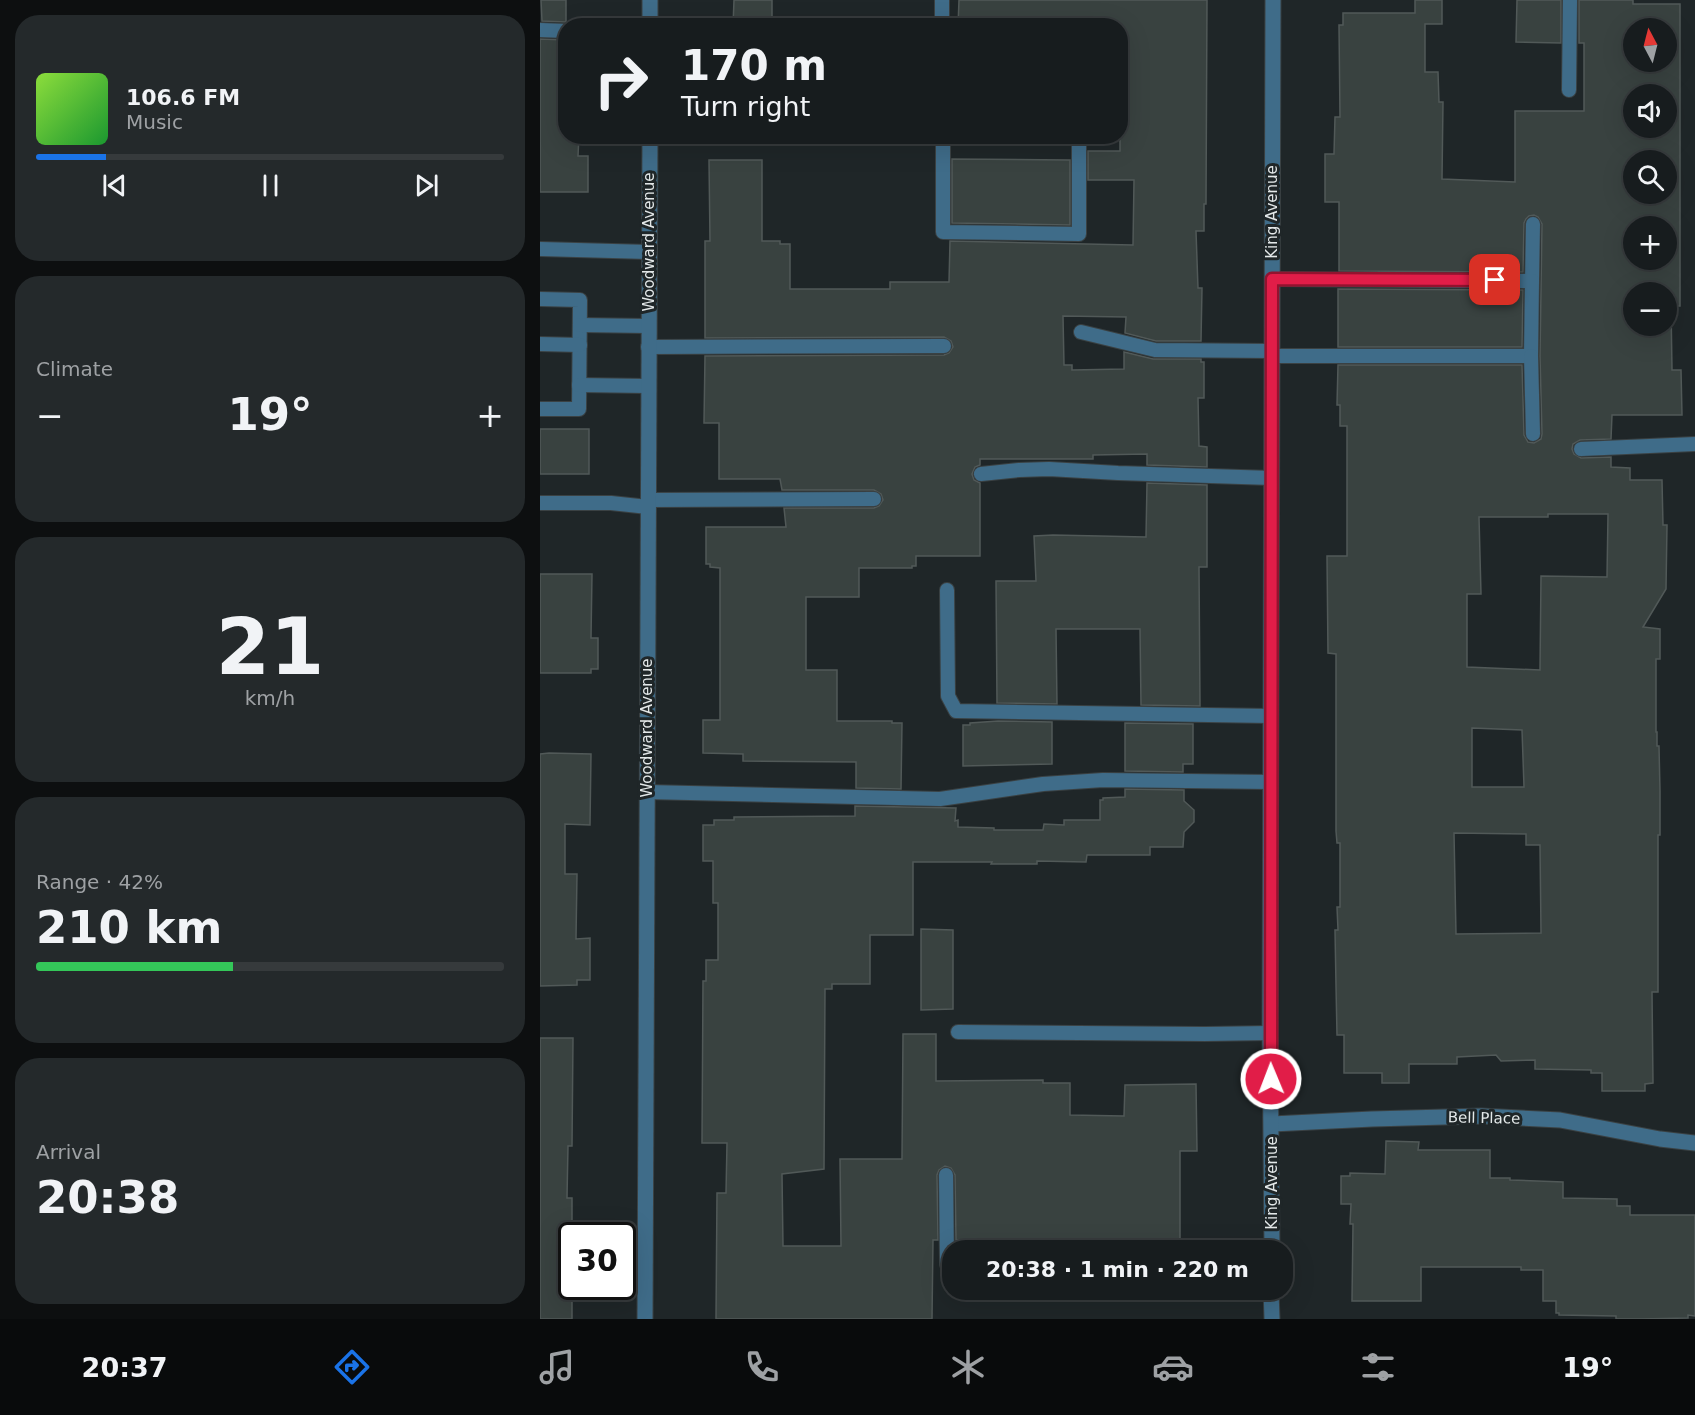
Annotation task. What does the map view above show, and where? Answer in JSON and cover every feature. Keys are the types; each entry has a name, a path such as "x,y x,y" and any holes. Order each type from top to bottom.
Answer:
{"street":[{"path":"650,0 650,18"},
{"name":"King Avenue","path":"1272,1240 1270,1033 1273,0"},
{"name":"Woodward Avenue","path":"645,1319 650,144"},
{"name":"Bell Place","path":"1272,1124 1480,1116 1560,1120 1660,1139 1695,1143"},
{"path":"1271,1300 1272,1319"}],"lane":[{"path":"942,0 942,18"},
{"path":"1569,90 1570,0"},
{"path":"540,30 558,31"},
{"path":"943,144 943,232 1079,234 1079,144"},
{"path":"1533,224 1531,356 1533,434"},
{"path":"540,249 649,252"},
{"path":"1272,279 1532,280"},
{"path":"540,299 580,300 579,409 540,409"},
{"path":"580,325 648,326"},
{"path":"1081,332 1155,350 1272,354 1531,356"},
{"path":"540,344 580,345"},
{"path":"648,347 944,346"},
{"path":"579,385 648,386"},
{"path":"1581,449 1695,444"},
{"path":"981,474 1049,469 1272,478"},
{"path":"540,503 648,504 874,499"},
{"path":"947,590 948,696 956,711 1271,716"},
{"path":"647,792 940,799 1043,784 1103,780 1271,782"},
{"path":"958,1032 1270,1033"},
{"path":"946,1175 947,1240"}],"building":[{"path":"541,0 566,0 566,18 558,18 558,22 542,21"},
{"path":"734,0 772,0 772,18 733,18"},
{"path":"959,0 1207,0 1206,204 1204,204 1204,231 1196,231 1198,288 1202,288 1201,341 1156,341 1125,333 1126,317 1063,316 1064,365 1072,365 1072,370 1124,369 1124,352 1153,359 1201,359 1201,362 1204,362 1204,398 1198,398 1199,446 1207,447 1207,467 1147,465 1147,454 1093,455 1093,459 980,459 980,465 975,467 972,474 974,480 980,483 980,556 916,556 916,566 912,568 859,568 859,597 806,597 806,670 837,670 837,721 902,723 901,789 856,788 856,762 743,761 743,754 703,753 703,720 720,720 720,568 706,564 706,527 786,527 784,508 874,508 879,506 883,500 881,494 874,490 782,490 780,479 719,479 719,423 704,423 705,356 944,355 949,353 953,347 951,341 944,337 705,338 705,241 710,241 709,160 762,160 762,241 780,241 780,244 790,244 790,289 890,289 890,282 949,282 950,241 1133,245 1134,180 1088,180 1088,151 1120,151 1120,144 1128,144 1128,18 958,18"},
{"path":"1415,0 1442,0 1442,24 1425,24 1425,72 1438,72 1439,102 1443,102 1442,179 1515,182 1515,111 1584,111 1584,43 1579,43 1579,0 1633,0 1633,4 1680,4 1680,306 1677,306 1677,282 1623,282 1623,336 1671,336 1672,370 1681,370 1682,415 1612,415 1611,439 1580,440 1573,444 1572,449 1574,454 1581,458 1611,457 1611,467 1630,468 1630,480 1662,480 1663,525 1667,525 1666,589 1643,627 1660,629 1660,659 1656,659 1656,732 1657,746 1659,746 1660,791 1658,992 1652,992 1653,1083 1645,1084 1645,1091 1602,1091 1602,1073 1591,1073 1591,1070 1535,1069 1535,1060 1501,1061 1496,1055 1457,1057 1457,1064 1409,1064 1409,1083 1382,1083 1382,1073 1344,1073 1344,1035 1337,1035 1336,986 1335,930 1338,930 1337,907 1340,907 1340,843 1337,843 1336,831 1336,654 1328,653 1327,556 1347,556 1347,426 1340,426 1340,405 1337,405 1338,365 1522,365 1524,435 1528,442 1534,443 1541,439 1542,224 1534,215 1529,216 1524,223 1523,272 1339,271 1339,202 1325,202 1325,154 1334,154 1335,117 1340,117 1339,25 1343,25 1343,13 1415,13","holes":["1548,514 1608,514 1607,577 1541,576 1540,670 1467,667 1467,594 1481,594 1479,517 1548,517","1472,728 1522,730 1524,787 1472,787","1454,833 1526,834 1526,845 1540,845 1541,933 1456,934"]},
{"path":"1517,0 1561,0 1561,43 1516,42"},
{"path":"540,39 558,40 558,144 579,144 578,156 588,156 588,192 540,192"},
{"path":"952,159 1070,160 1070,225 952,223"},
{"path":"1338,289 1523,290 1522,347 1338,347"},
{"path":"540,429 589,429 589,474 540,474"},
{"path":"1147,483 1207,485 1207,567 1199,567 1200,706 1141,705 1140,629 1056,629 1057,704 997,703 996,581 1036,581 1034,536 1146,537"},
{"path":"540,574 592,574 591,638 598,638 598,669 591,669 591,673 540,673"},
{"path":"998,721 1052,722 1052,764 963,766 963,725"},
{"path":"1125,723 1193,724 1193,764 1183,764 1183,772 1125,771"},
{"path":"540,754 591,754 590,825 565,824 565,874 577,874 576,939 590,938 590,980 577,980 577,985 540,986"},
{"path":"1125,789 1184,790 1184,801 1194,810 1194,822 1184,832 1183,847 1150,847 1150,855 1087,855 1086,862 1037,861 1037,864 991,864 992,862 913,862 913,935 870,935 870,984 832,984 832,989 825,989 824,1169 782,1174 783,1246 841,1246 840,1159 902,1159 903,1034 936,1034 936,1081 1043,1080 1043,1083 1070,1083 1070,1115 1124,1116 1125,1085 1196,1084 1197,1151 1180,1151 1180,1240 956,1240 955,1175 951,1168 945,1166 939,1170 937,1175 938,1240 933,1240 932,1319 716,1319 717,1193 726,1193 727,1143 702,1143 703,981 706,981 706,960 718,960 718,903 713,903 713,861 703,861 703,825 714,825 714,820 734,820 734,817 855,816 855,806 956,808 955,821 958,820 958,827 1043,830 1044,824 1064,825 1064,820 1100,820 1100,800 1125,797"},
{"path":"921,929 953,930 953,1009 921,1010"},
{"path":"540,1038 573,1038 572,1146 568,1146 567,1198 572,1198 572,1222 558,1222 558,1300 572,1300 572,1319 540,1319"},
{"path":"1386,1141 1419,1142 1418,1150 1490,1150 1490,1178 1563,1182 1563,1198 1617,1199 1617,1206 1630,1206 1630,1215 1695,1215 1695,1316 1616,1319 1616,1316 1559,1315 1556,1313 1556,1301 1543,1301 1543,1270 1521,1270 1521,1267 1421,1267 1421,1301 1352,1301 1353,1224 1350,1224 1351,1204 1341,1204 1341,1176 1350,1176 1350,1173 1385,1174"}],"route":[{"path":"1271,1079 1272,279 1495,280"}]}
